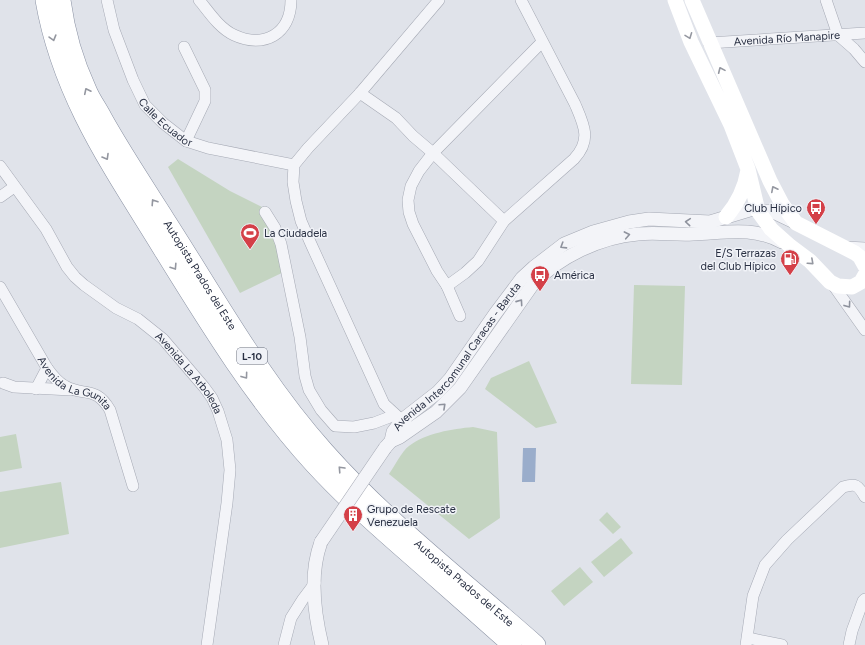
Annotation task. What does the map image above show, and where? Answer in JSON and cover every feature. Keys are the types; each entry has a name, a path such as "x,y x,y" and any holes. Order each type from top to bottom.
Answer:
{"highway":[{"name":"Autopista Prados del Este","path":"45,0 51,32 69,86 90,129 171,263 240,369 270,410 314,463 339,489 372,521 512,645"},
{"name":"Autopista Prados del Este","path":"61,0 68,37 78,70 88,92 126,158 252,356 288,407 324,451 362,492 536,645"}],"main road":[{"path":"676,0 691,42 731,125 748,169 758,211 771,229 810,261 830,282 838,286 852,287 861,282 865,275"},
{"path":"692,0 709,43 770,181 782,204 796,223 844,247 860,257 865,266"},
{"path":"726,217 738,202 742,194 748,169"}],"street":[{"name":"Calle Ecuador","path":"107,0 114,30 133,80 145,105 163,123 186,141 208,148 294,165"},
{"path":"199,0 224,29 234,35 251,41 269,38 282,30 288,18 291,0"},
{"path":"402,421 384,404 301,221 293,182 294,165 360,93 439,0"},
{"path":"447,286 478,262 504,221 574,159 581,152 585,142 585,131 582,121 558,68 542,42 521,0"},
{"path":"826,0 838,35 854,49 865,62"},
{"name":"Avenida Río Manapire","path":"709,43 865,33"},
{"path":"460,316 447,286 437,271 409,212 408,200 411,186 419,171 433,153 542,42"},
{"path":"184,47 205,90 205,101 186,141"},
{"path":"360,93 396,118 413,136 433,153 504,221"},
{"name":"Avenida La Arboleda","path":"0,166 46,229 67,267 75,277 116,308 138,319 163,339 204,387 212,398 218,411 227,440 230,470 207,645"},
{"path":"0,197 14,187"},
{"name":"Avenida Intercomunal Caracas - Baruta","path":"322,645 315,615 314,599 317,552 321,542 388,445 400,437 402,421 438,392 450,379 522,278 564,244 593,232 629,222 649,219 703,222 718,220 753,209 758,211 771,211 796,223"},
{"path":"265,212 275,228 280,244 300,337 305,376 310,390 321,410 336,426 354,427 402,421"},
{"name":"Avenida Intercomunal Caracas - Baruta","path":"402,421 436,412 460,388 533,284 560,261 581,250 619,237 636,234 691,234 751,231 764,234 790,246"},
{"path":"844,247 865,248"},
{"path":"830,282 865,330"},
{"name":"Avenida La Gunita","path":"0,287 47,368 57,380 76,391 87,391 94,394 101,398 106,404 110,410 133,486"},
{"path":"36,389 47,368"},
{"path":"3,382 14,387 76,391"},
{"path":"782,645 747,642 753,596 766,565 787,540 843,487 852,484 859,487 865,497"},
{"path":"284,645 291,618 314,583"},
{"path":"849,645 852,631 863,601 865,600"}],"green space":[{"name":"La Ciudadela","path":"178,159 230,191 270,211 283,231 288,270 240,293 168,167"},
{"path":"634,285 685,286 682,385 631,384"},
{"path":"529,361 557,423 536,428 485,389 491,378"},
{"path":"473,427 497,432 500,518 469,539 389,474 409,446 423,438 440,432"},
{"path":"16,434 22,468 0,472 0,437"},
{"path":"61,482 69,534 0,548 0,492"},
{"path":"607,512 621,527 613,534 599,520"},
{"path":"621,538 633,553 604,577 591,562"},
{"path":"580,567 593,582 564,606 551,591"}],"water":[{"path":"523,448 536,448 535,482 522,482"}],"place":[{"name":"Club Hípico","path":"816,225"},
{"name":"La Ciudadela","path":"250,250"},
{"name":"E/S Terrazas del Club Hípico","path":"790,276"},
{"name":"América","path":"540,292"},
{"name":"Grupo de Rescate Venezuela","path":"353,532"}]}
